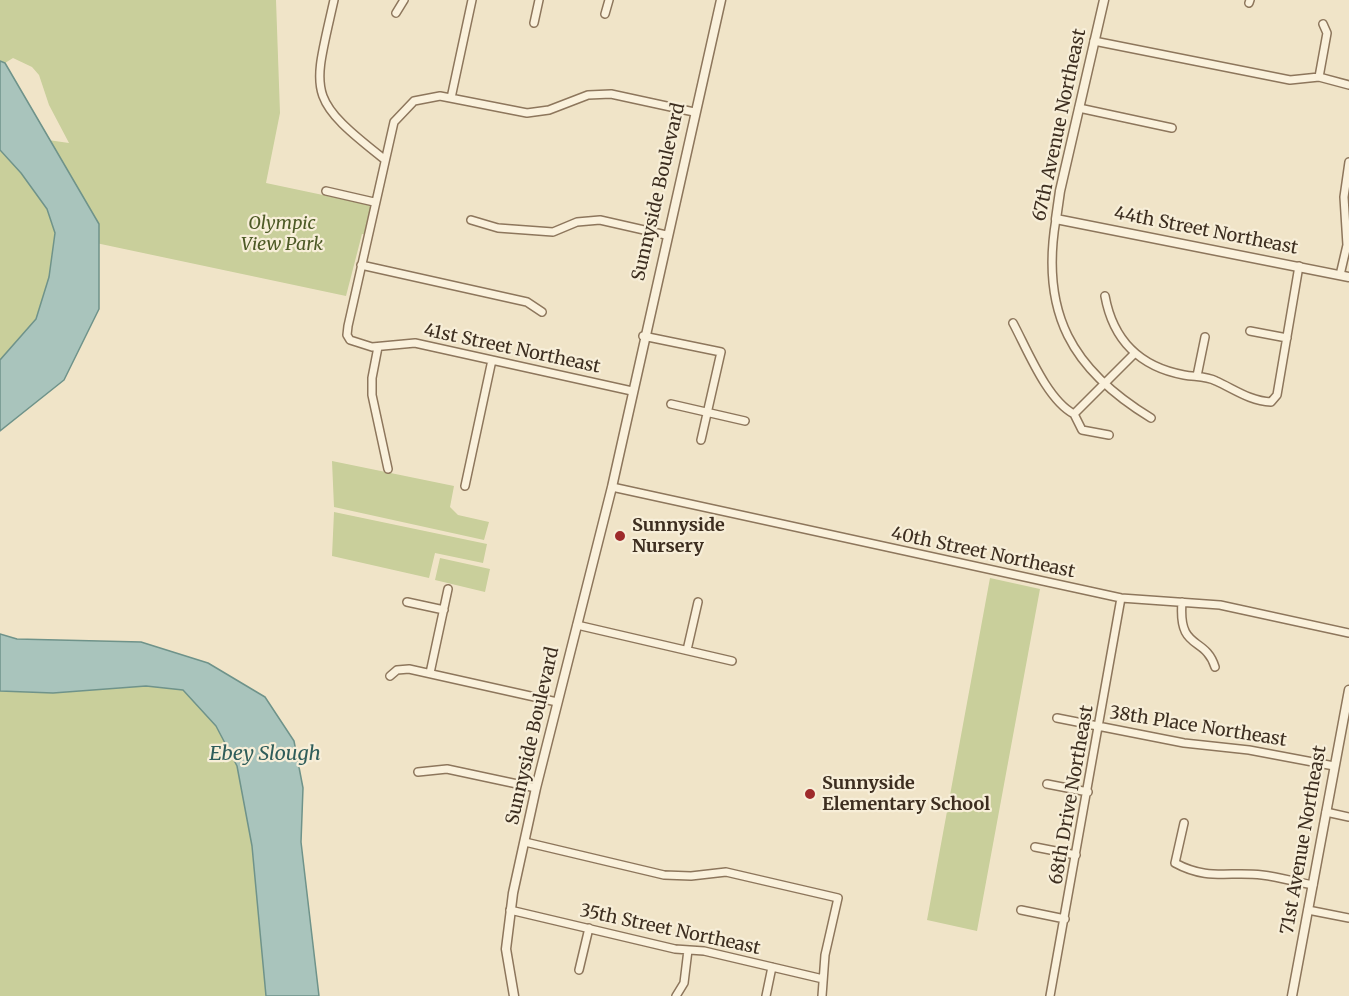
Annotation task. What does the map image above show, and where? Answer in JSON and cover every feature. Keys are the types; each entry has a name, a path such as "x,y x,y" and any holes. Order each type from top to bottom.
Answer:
{"street":[{"path":"334,0 319,70 320,88 330,112 337,120 384,159"},
{"path":"396,13 404,0"},
{"path":"451,98 472,0"},
{"path":"534,23 539,0"},
{"path":"605,14 609,0"},
{"name":"Sunnyside Boulevard","path":"514,996 507,949 510,910 536,788 612,487 643,336 721,0"},
{"name":"67th Avenue Northeast","path":"1104,0 1060,191 1051,266 1054,298 1065,330 1081,361 1123,401 1151,418"},
{"path":"1319,77 1327,33 1323,24"},
{"path":"1094,41 1290,80 1319,77 1349,85"},
{"path":"542,312 527,302 361,265 394,122 414,101 429,96 527,113 549,110 588,95 611,94 694,112"},
{"path":"1079,108 1172,128"},
{"path":"1345,276 1349,162"},
{"path":"326,191 374,202"},
{"name":"44th Street Northeast","path":"1056,219 1345,276"},
{"path":"471,220 498,228 553,232 577,222 600,220 666,235"},
{"name":"41st Street Northeast","path":"361,265 347,335 350,340 378,347 415,343 632,391"},
{"path":"1105,296 1109,319 1135,353 1159,368 1215,380 1262,401 1271,402 1277,395 1299,266"},
{"path":"1012,323 1049,390 1063,407 1074,414 1083,430 1109,435"},
{"path":"1250,331 1287,338"},
{"path":"643,336 721,352 701,440"},
{"path":"1197,376 1205,337"},
{"path":"378,347 372,378 372,395 388,469"},
{"path":"1074,414 1135,353"},
{"path":"465,486 492,360"},
{"path":"671,404 745,421"},
{"name":"40th Street Northeast","path":"612,487 1121,598 1220,605 1349,633"},
{"path":"430,673 448,589"},
{"name":"68th Drive Northeast","path":"1050,996 1121,598"},
{"path":"407,602 444,610"},
{"path":"687,650 698,602"},
{"path":"1182,602 1183,629 1187,636 1211,656 1215,668"},
{"path":"577,625 732,661"},
{"path":"390,676 397,670 409,669 558,702"},
{"name":"71st Avenue Northeast","path":"1292,996 1349,690"},
{"name":"38th Place Northeast","path":"1057,718 1184,743 1249,750 1334,766"},
{"path":"418,772 447,769 536,788"},
{"path":"1047,784 1088,792"},
{"path":"1326,812 1349,817"},
{"path":"1184,823 1175,863 1189,871 1223,876 1261,874 1313,885"},
{"path":"525,842 664,875 691,876 726,872 838,898 822,996"},
{"path":"1035,847 1076,855"},
{"name":"35th Street Northeast","path":"510,910 823,979"},
{"path":"1021,910 1065,919"},
{"path":"1308,910 1349,918"},
{"path":"579,970 588,928"},
{"path":"676,996 684,983 688,950"},
{"path":"766,996 772,967"}],"green space":[{"name":"Olympic View Park","path":"0,0 276,0 280,113 266,183 375,206 369,235 362,234 346,296 96,243 48,140 69,143 49,105 39,75 32,67 13,58 5,63 0,61"},
{"path":"0,150 21,173 47,209 55,233 49,277 36,319 0,360"},
{"path":"332,461 454,486 450,507 458,515 489,522 484,540 334,507"},
{"path":"334,512 487,544 483,563 435,553 429,578 332,556"},
{"path":"440,558 490,569 485,592 435,580"},
{"path":"990,578 1040,589 977,931 927,920"},
{"path":"146,686 184,690 216,726 237,765 252,846 266,996 0,996 0,691 53,693"}],"water":[{"path":"0,61 5,63 99,224 99,309 64,380 0,431 0,360 36,319 49,277 55,233 47,209 21,173 0,150"},
{"name":"Ebey Slough","path":"0,634 17,639 141,642 208,663 265,697 294,741 303,788 301,842 319,996 266,996 252,846 237,766 216,726 183,690 146,686 53,693 0,691"}],"place":[{"name":"Sunnyside Nursery","path":"620,536"},
{"name":"Sunnyside Elementary School","path":"810,794"}]}
